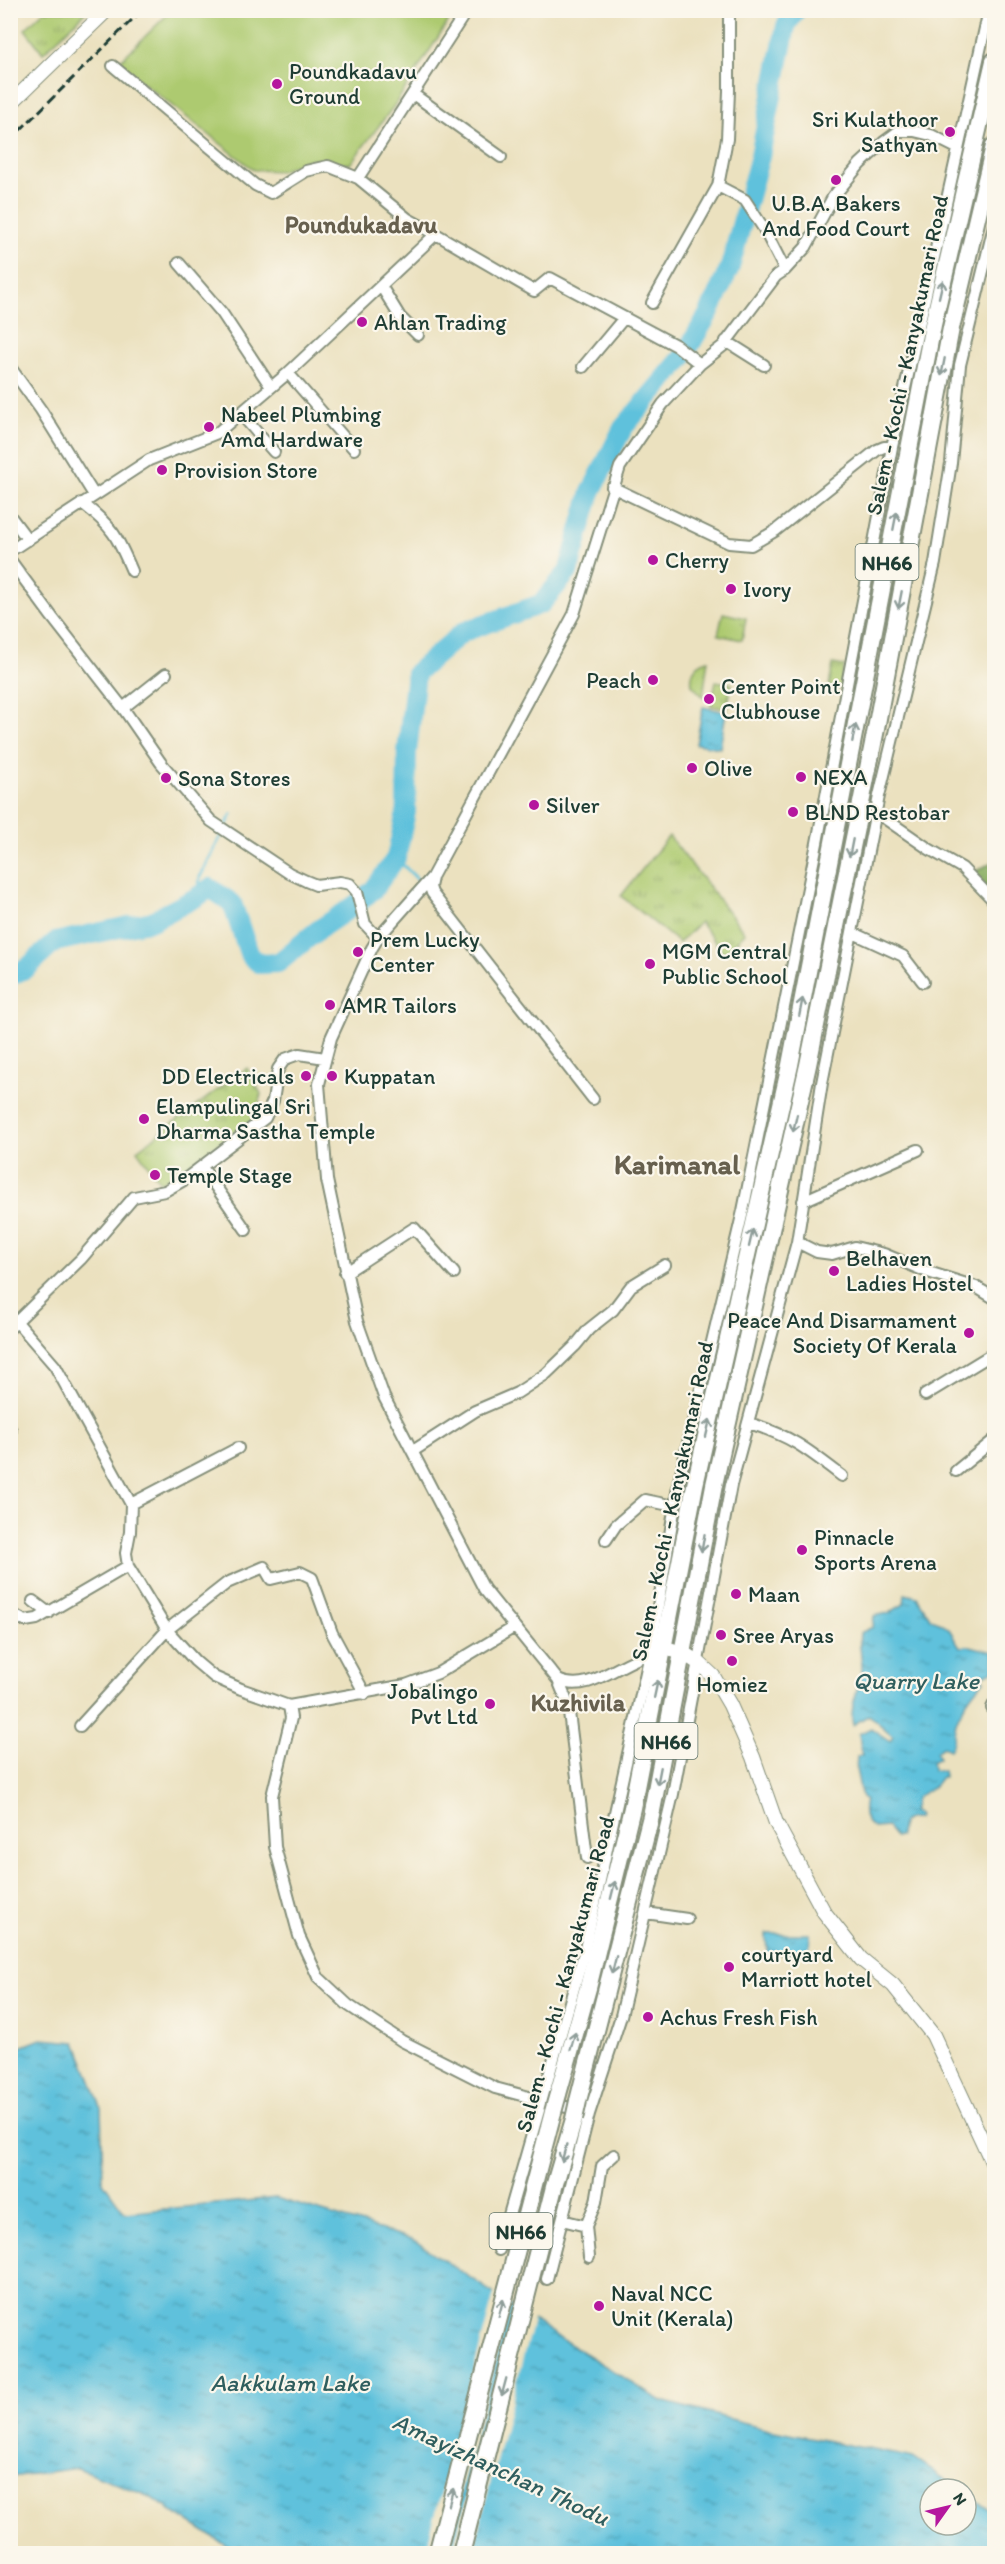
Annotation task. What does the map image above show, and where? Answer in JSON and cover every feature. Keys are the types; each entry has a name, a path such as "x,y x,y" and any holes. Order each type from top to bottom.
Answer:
{"highway":[{"name":"Salem - Kochi - Kanyakumari Road","path":"437,2553 507,2284 547,2106 558,2094 617,1872 657,1651 790,1065 933,324 994,61"},
{"name":"Salem - Kochi - Kanyakumari Road","path":"460,2553 530,2290 554,2187 580,2111 651,1816 714,1485 808,1065 848,868 951,328 994,146"}],"main road":[{"path":"10,104 107,10"},
{"path":"657,1651 683,1653 713,1676 730,1705 753,1756 776,1823 824,1912 861,1959 893,1985 933,2035 991,2150 994,2166"}],"street":[{"path":"358,178 467,10"},
{"path":"652,303 718,186 728,115 729,10"},
{"path":"499,2250 547,2106 657,1651 674,1506 742,1211 797,946 892,447 957,148 983,102 989,10"},
{"path":"113,66 255,185 271,193 306,171 328,166 358,178 408,219 534,291 550,278 677,346 697,361"},
{"path":"413,94 501,157"},
{"path":"587,1858 568,1704 558,1680 513,1628 484,1589 384,1397 357,1321 327,1180 319,1084 334,1030 378,938 432,878 574,614 612,487 620,467 642,432 697,361 726,341 776,276 785,270 806,247 833,197 860,164 884,142 898,131 914,131 931,135 957,148"},
{"path":"718,186 745,200 755,213 785,270"},
{"path":"547,2279 562,2220 580,2111 621,2016 673,1794 731,1485 797,1242 822,1083 879,796 935,563 951,463 960,365 990,266 994,226"},
{"path":"10,551 149,460 217,433 288,373 436,234"},
{"path":"179,263 222,313 271,387"},
{"path":"381,286 400,316 418,335"},
{"path":"583,368 624,318"},
{"path":"726,341 764,365"},
{"path":"10,367 41,410 94,495"},
{"path":"288,373 354,449"},
{"path":"240,413 274,452"},
{"path":"612,487 729,543 752,545 775,531 877,450 892,447"},
{"path":"82,503 106,522 119,540 132,571"},
{"path":"10,516 28,540"},
{"path":"10,560 123,708 161,763 212,821 289,873 316,885 340,882 350,884 357,892 366,924 378,938"},
{"path":"123,708 166,674"},
{"path":"877,813 962,868 994,901"},
{"path":"432,878 430,886 432,894 593,1099"},
{"path":"853,933 903,956 923,982"},
{"path":"325,1058 299,1054 285,1059 278,1069 273,1101 265,1118 202,1167 165,1191 134,1197 81,1259 13,1322 55,1366 131,1504 130,1532 126,1553 128,1566 167,1630 195,1661 214,1677 289,1706 365,1694 406,1685 438,1673 513,1628"},
{"path":"803,1201 918,1150"},
{"path":"202,1167 246,1230"},
{"path":"345,1273 414,1228 454,1273"},
{"path":"797,1242 817,1252 832,1254 855,1247 884,1254 925,1271 976,1287 994,1298"},
{"path":"413,1451 475,1411 516,1393 546,1374 589,1329 613,1310 631,1286 665,1265"},
{"path":"925,1395 994,1353"},
{"path":"749,1423 778,1432 801,1444 842,1476"},
{"path":"956,1471 994,1440"},
{"path":"131,1504 238,1448"},
{"path":"606,1540 616,1526 645,1500 674,1506"},
{"path":"10,1613 24,1621 37,1619 128,1566"},
{"path":"80,1726 167,1630 227,1583 264,1567 271,1579 300,1572 312,1578 332,1633 365,1694"},
{"path":"33,1601 49,1612"},
{"path":"558,1680 569,1685 588,1683 634,1658 657,1651"},
{"path":"289,1706 291,1718 272,1796 275,1847 299,1936 318,1977 348,2006 402,2041 495,2088 547,2106 580,2111"},
{"path":"645,1913 687,1919"},
{"path":"589,2257 586,2226 596,2202 602,2166 615,2155"},
{"path":"562,2220 586,2226"}],"green space":[{"path":"44,11 87,11 43,53 25,29"},
{"name":"Poundkadavu Ground","path":"171,11 455,11 394,106 350,164 310,159 280,171 254,170 118,63"},
{"path":"723,613 746,618 742,640 718,635"},
{"path":"708,660 703,697 692,685 692,676 697,666"},
{"path":"833,664 844,666 840,689 829,686"},
{"path":"716,681 732,684 727,709 711,706"},
{"path":"669,836 745,933 724,954 700,922 679,943 621,896"},
{"path":"994,861 994,898 976,880 976,871"},
{"path":"247,1068 261,1094 258,1116 161,1183 137,1150"}],"water":[{"path":"703,707 726,712 720,748 696,744"},
{"name":"Quarry Lake","path":"905,1594 917,1597 931,1619 942,1623 949,1629 960,1647 970,1646 994,1652 994,1670 981,1676 984,1681 963,1708 949,1750 943,1747 936,1752 939,1758 932,1762 933,1770 943,1771 944,1777 941,1777 934,1786 916,1798 913,1811 919,1814 918,1818 903,1822 900,1837 895,1837 887,1827 874,1828 866,1820 865,1800 862,1798 856,1769 857,1757 862,1755 859,1734 871,1728 890,1741 893,1736 869,1715 853,1725 852,1711 862,1672 860,1633 873,1627 874,1616 889,1613 904,1604"},
{"path":"766,1934 810,1934 809,1953 767,1954"},
{"name":"Aakkulam Lake","path":"41,2039 76,2042 101,2107 103,2182 125,2213 276,2198 412,2239 565,2341 661,2401 769,2429 913,2458 941,2477 918,2477 918,2537 978,2537 978,2502 994,2513 994,2553 235,2553 150,2497 78,2468 11,2477 11,2051"}],"pier":[{"path":"495,2290 511,2301 444,2554 425,2553"},
{"path":"517,2305 534,2316 472,2554 452,2553"}],"waterway":[{"path":"10,976 27,968 55,942 152,921 210,888 232,903 250,956 260,964 278,963 374,889 396,858 406,812 407,752 416,673 463,632 541,604 568,572 591,492 623,428 683,357 709,313 730,267 760,156 786,26 796,10"},
{"path":"197,897 200,877 232,814"},
{"path":"396,858 420,882"}],"railway":[{"path":"10,140 142,10"}],"place":[{"name":"Poundkadavu Ground","path":"277,84"},
{"name":"Sri Kulathoor Sathyan","path":"950,132"},
{"name":"U.B.A. Bakers And Food Court","path":"836,180"},
{"name":"Ahlan Trading","path":"362,322"},
{"name":"Nabeel Plumbing Amd Hardware","path":"209,427"},
{"name":"Provision Store","path":"162,470"},
{"name":"Cherry","path":"653,560"},
{"name":"Ivory","path":"731,589"},
{"name":"Peach","path":"653,680"},
{"name":"Center Point Clubhouse","path":"709,699"},
{"name":"Olive","path":"692,768"},
{"name":"NEXA","path":"801,777"},
{"name":"Sona Stores","path":"166,778"},
{"name":"Silver","path":"534,805"},
{"name":"BLND Restobar","path":"793,812"},
{"name":"Prem Lucky Center","path":"358,952"},
{"name":"MGM Central Public School","path":"650,964"},
{"name":"AMR Tailors","path":"330,1005"},
{"name":"DD Electricals","path":"306,1076"},
{"name":"Kuppatan","path":"332,1076"},
{"name":"Elampulingal Sri Dharma Sastha Temple","path":"144,1119"},
{"name":"Temple Stage","path":"155,1175"},
{"name":"Belhaven Ladies Hostel","path":"834,1271"},
{"name":"Peace And Disarmament Society Of Kerala","path":"969,1333"},
{"name":"Pinnacle Sports Arena","path":"802,1550"},
{"name":"Maan","path":"736,1594"},
{"name":"Sree Aryas","path":"721,1635"},
{"name":"Homiez","path":"732,1661"},
{"name":"Jobalingo Pvt Ltd","path":"490,1704"},
{"name":"courtyard Marriott hotel","path":"729,1967"},
{"name":"Achus Fresh Fish","path":"648,2017"},
{"name":"Naval NCC Unit (Kerala)","path":"599,2306"}],"district":[{"name":"Poundukadavu","path":"361,224"},
{"name":"Karimanal","path":"677,1164"},
{"name":"Kuzhivila","path":"578,1702"}],"water label":[{"name":"Amayizhanchan Thodu","path":"501,2469"}]}
